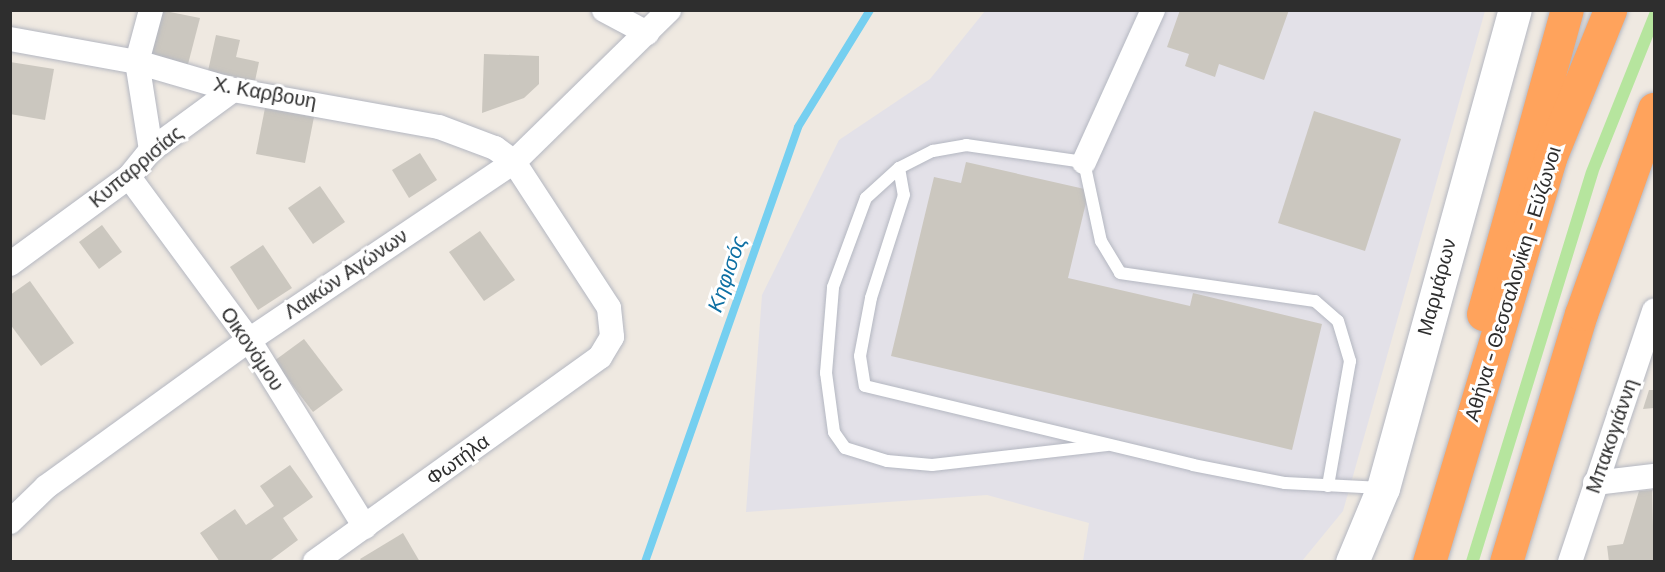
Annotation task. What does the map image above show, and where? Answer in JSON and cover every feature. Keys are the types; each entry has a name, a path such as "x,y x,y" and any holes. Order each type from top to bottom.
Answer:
{"highway":[{"path":"1463,443 1493,264 1567,10"},
{"name":"Αθήνα - Θεσσαλονίκη - Εύζωνοι","path":"1429,561 1550,158 1610,10"},
{"path":"1506,561 1581,314 1654,109"}],"main road":[{"name":"Μαρμάρων","path":"1352,561 1383,488 1515,10"}],"street":[{"path":"151,10 137,62 151,150"},
{"path":"604,10 647,33"},
{"name":"Λαικών Αγώνων","path":"10,522 46,487 249,340 514,162 669,10"},
{"path":"1084,162 1153,10"},
{"name":"Χ. Καρβουη","path":"10,39 137,62 233,90 439,127 514,162"},
{"name":"Κυπαρρισίας","path":"15,258 129,177 151,150 233,90"},
{"name":"Φωτήλα","path":"315,561 600,357 612,337 609,308 514,162"},
{"name":"Οικονόμου","path":"129,177 249,340 364,526"},
{"name":"Μπακογιάννη","path":"1570,561 1654,310"},
{"path":"1595,483 1654,476"}],"lane":[{"path":"1107,445 932,465 887,461 845,447 834,432 826,373 833,287 866,198 899,168 933,150 966,145 1084,162 1101,241 1120,273 1315,300 1338,321 1350,361 1328,486"},
{"path":"899,168 904,195 871,297 860,356 865,386 1107,445 1285,483 1383,488"}],"shaded area":[{"path":"985,11 1485,11 1343,511 1302,561 1083,561 1089,523 987,495 746,512 762,295 839,140 930,79"}],"green space":[{"path":"1650,11 1654,11 1654,34 1599,171 1479,561 1466,561 1586,171"}],"building":[{"path":"160,10 200,18 187,68 148,57"},
{"path":"1180,10 1289,10 1264,80 1219,64 1215,77 1185,66 1189,54 1167,47"},
{"path":"216,35 240,40 236,57 259,62 255,81 208,71"},
{"path":"484,54 539,56 539,84 524,98 482,113"},
{"path":"10,62 54,69 45,120 10,114"},
{"path":"265,108 314,117 305,163 256,154"},
{"path":"1314,111 1401,139 1365,251 1278,223"},
{"path":"420,153 437,180 409,198 392,170"},
{"path":"966,162 1089,190 1068,278 1190,306 1193,293 1322,324 1292,450 891,356 934,177 961,183"},
{"path":"320,186 345,222 313,244 288,208"},
{"path":"102,225 122,252 99,269 79,242"},
{"path":"480,231 515,280 484,301 449,252"},
{"path":"263,245 292,288 258,310 230,267"},
{"path":"30,281 74,343 41,366 10,324 10,295"},
{"path":"304,339 343,390 313,412 274,361"},
{"path":"1649,390 1654,390 1654,408 1643,409"},
{"path":"290,465 313,497 283,518 298,540 271,560 220,562 200,533 235,509 246,525 274,506 260,486"},
{"path":"1652,490 1654,562 1609,562 1607,546 1623,544 1639,491"},
{"path":"403,533 420,562 362,562 360,559"}],"waterway":[{"name":"Κηφισός","path":"645,562 798,127 870,10"}]}
